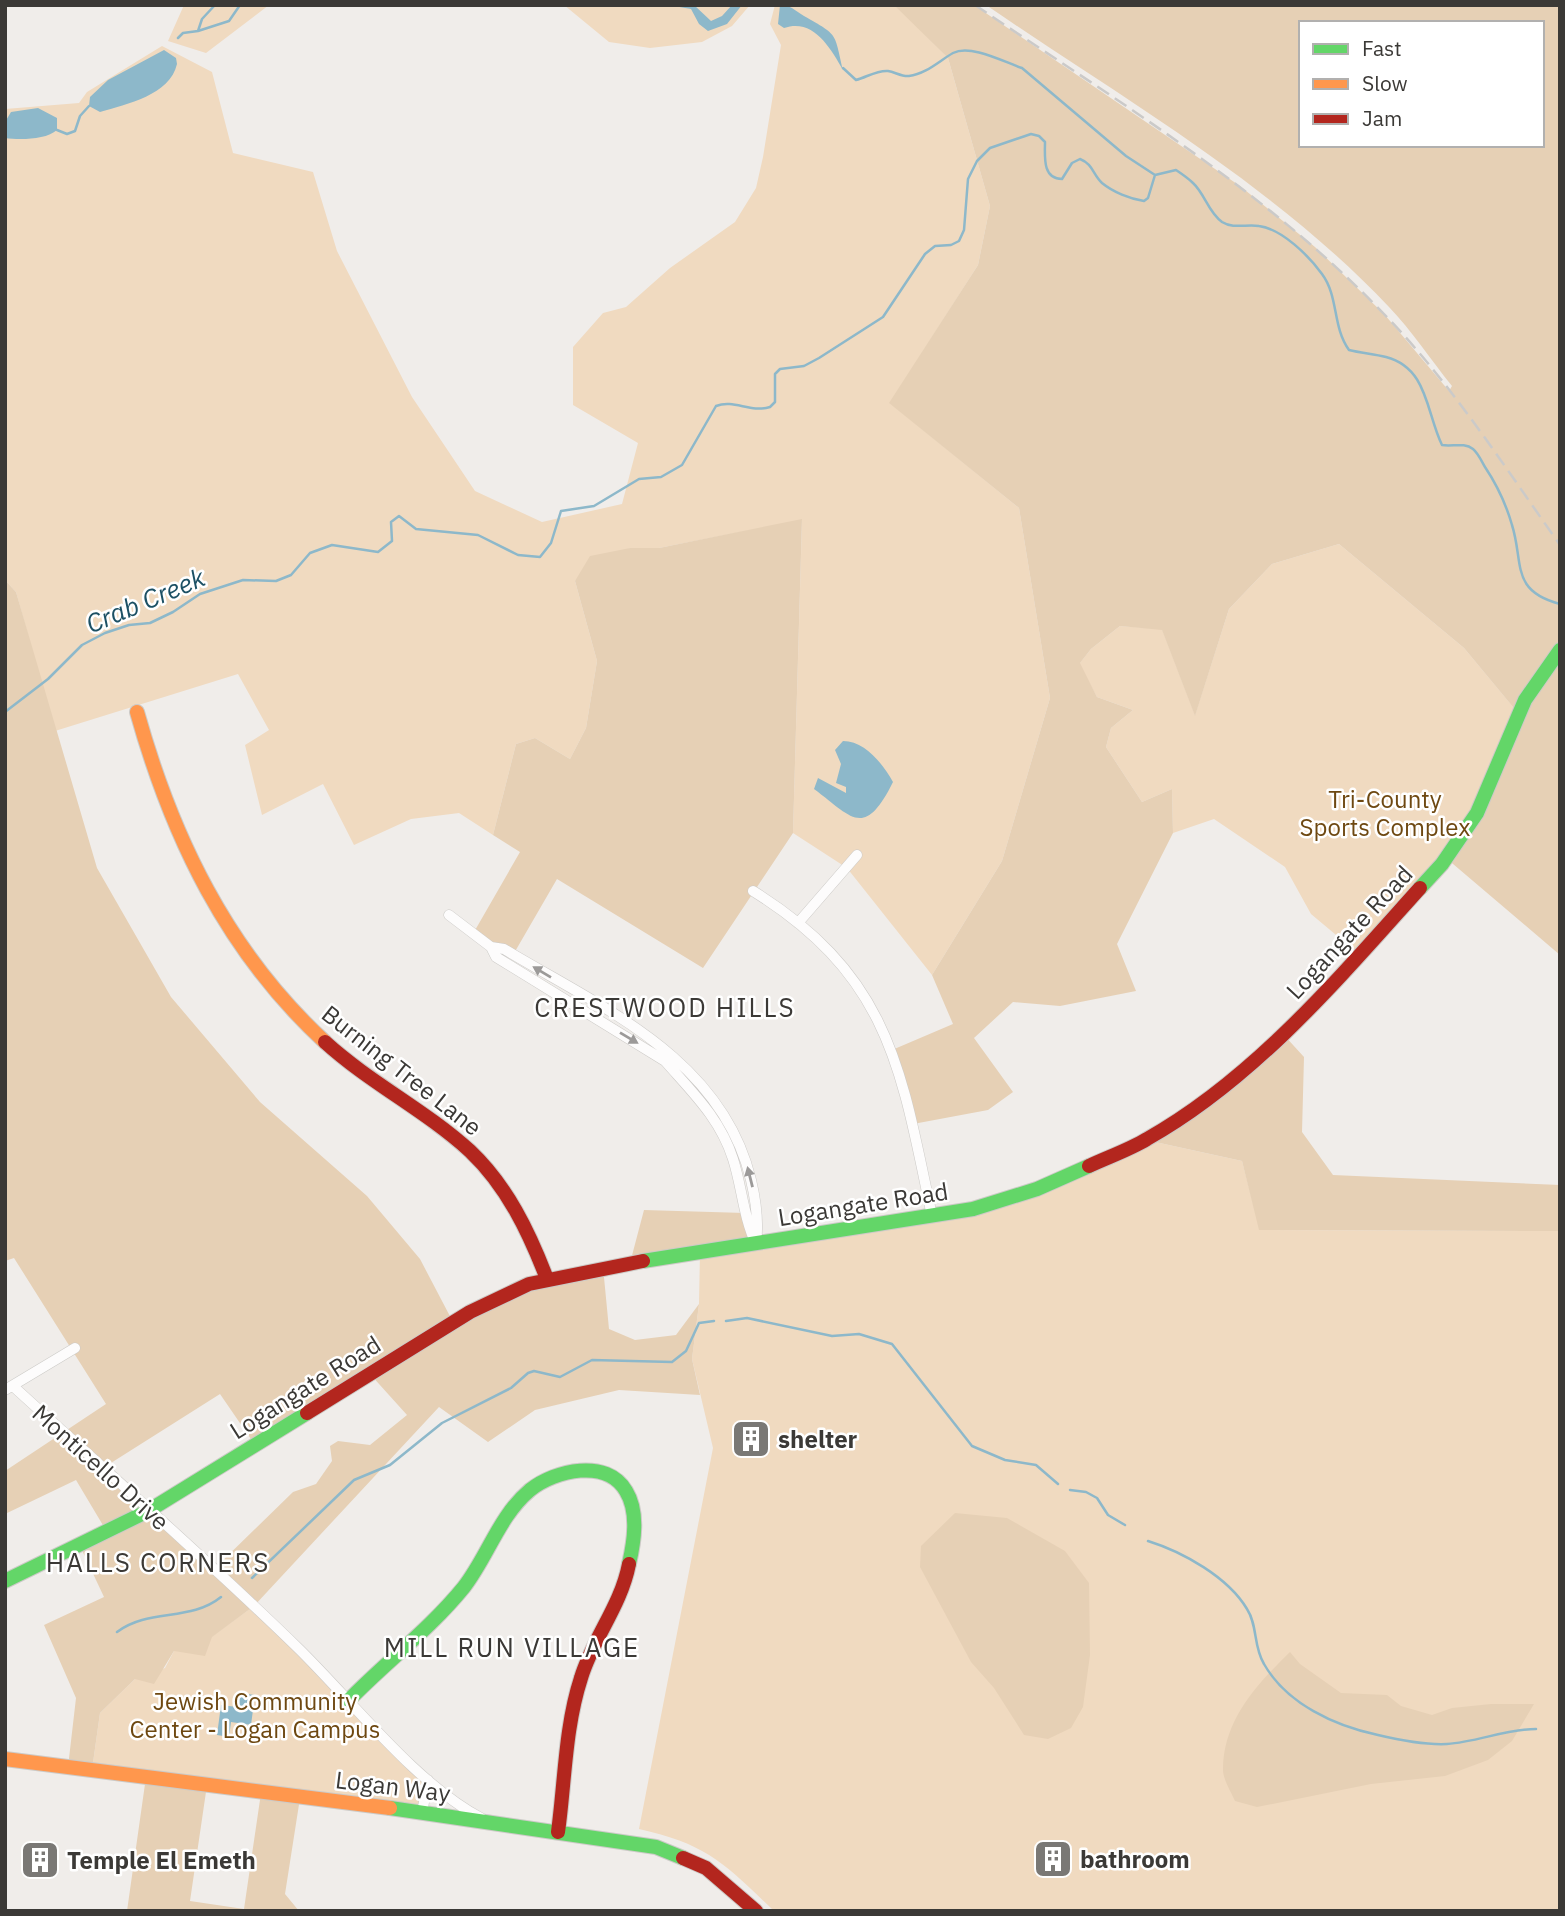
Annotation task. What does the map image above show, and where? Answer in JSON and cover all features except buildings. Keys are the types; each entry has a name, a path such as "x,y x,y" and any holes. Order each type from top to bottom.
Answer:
{"street":[{"name":"Logangate Road","path":"5,1581 148,1511 470,1312 547,1279 603,1267 932,1216 1008,1200 1146,1140 1196,1108 1260,1056 1325,994 1456,846 1489,789 1525,700 1560,650"},
{"name":"Burning Tree Lane","path":"137,712 156,781 177,836 209,901 242,951 313,1032 385,1091 455,1138 483,1164 520,1216 547,1279"},
{"path":"798,923 857,855"},
{"path":"753,891 798,923 848,973 887,1036 906,1091 932,1216"},
{"path":"449,915 491,947 504,949 667,1057 701,1100 726,1141 737,1174 748,1226 756,1244"},
{"path":"9,1389 75,1348"},
{"name":"Monticello Drive","path":"9,1389 254,1606 428,1780 461,1808 486,1821"},
{"path":"349,1699 463,1588 526,1493 553,1477 573,1472 596,1471 614,1477 627,1489 634,1510 629,1563 617,1605 581,1679 558,1832"},
{"name":"Logan Way","path":"5,1759 644,1844 680,1854 719,1877 756,1911"},
{"path":"422,1813 428,1780"}],"green space":[{"path":"184,5 269,5 206,53 168,41"},
{"path":"564,5 750,5 732,26 702,42 650,48 609,42"},
{"path":"775,5 894,5 902,11 948,58 990,206 978,265 890,403 1019,508 1050,698 1002,861 932,975 847,868 793,833 802,520 659,548 630,548 575,581 597,661 586,728 570,759 535,738 516,744 493,835 459,813 411,819 354,845 323,784 262,815 245,745 269,730 238,674 55,731 16,592 5,580 5,109 79,103 87,92 162,46 212,72 233,153 313,172 337,251 412,397 475,491 542,522 622,504 638,443 573,405 573,347 603,313 626,307 670,268 735,222 756,188 781,45 770,24"},
{"name":"Tri-County Sports Complex","path":"1339,544 1464,648 1519,714 1477,813 1360,955 1311,914 1285,867 1214,819 1173,833 1172,789 1142,802 1106,747 1111,728 1133,710 1097,697 1079,664 1091,649 1120,626 1162,629 1195,715 1229,609 1272,564"},
{"path":"1146,1140 1242,1161 1260,1230 1560,1231 1560,1911 774,1911 714,1858 682,1842 639,1829 713,1448 692,1359 699,1304 700,1252 973,1209"},
{"name":"Jewish Community Center - Logan Campus","path":"254,1606 428,1780 422,1813 92,1770 100,1713 135,1679 165,1668 174,1651 211,1637"}],"shaded area":[{"path":"894,5 974,5 1240,186 1315,247 1385,315 1449,391 1452,386 1397,316 1344,263 1297,222 1196,146 986,5 1560,5 1560,955 1446,858 1456,846 1518,713 1464,648 1339,544 1272,564 1229,609 1195,716 1162,630 1120,626 1091,649 1080,663 1097,697 1133,710 1111,728 1106,747 1142,802 1172,789 1173,833 1117,944 1136,991 1060,1006 1013,1002 974,1038 1013,1092 988,1110 913,1124 892,1050 953,1024 932,975 1002,861 1050,698 1019,508 889,403 978,265 990,206 948,58"},
{"path":"802,519 793,833 703,968 557,879 513,955 474,932 520,852 493,835 516,744 535,738 570,759 586,728 597,661 575,581 590,556 630,548 659,548"},
{"path":"5,580 16,592 97,868 171,997 260,1102 367,1196 420,1259 453,1322 485,1304 603,1267 609,1329 635,1340 676,1335 699,1304 692,1359 700,1395 619,1390 535,1410 488,1442 439,1407 254,1606 212,1637 205,1656 174,1651 154,1684 135,1679 100,1713 92,1770 68,1767 76,1698 44,1625 104,1597 80,1546 107,1532 76,1480 5,1514 5,1471 106,1404 14,1258 5,1261","holes":["370,1374 407,1415 370,1445 338,1441 330,1446 332,1461 316,1484 293,1492 214,1569 103,1468 220,1394 255,1445"]},
{"path":"1283,1034 1304,1057 1302,1132 1333,1175 1560,1185 1560,1231 1259,1230 1242,1161 1146,1140"},
{"path":"644,1210 745,1213 756,1244 630,1263"},
{"path":"955,1513 1007,1518 1065,1551 1089,1583 1090,1655 1083,1707 1071,1728 1048,1739 1024,1735 994,1688 971,1662 920,1567 921,1546"},
{"path":"1290,1652 1300,1664 1341,1693 1387,1695 1401,1706 1432,1715 1452,1708 1534,1704 1512,1741 1488,1760 1445,1776 1371,1784 1257,1807 1235,1801 1223,1770 1229,1735 1235,1719 1254,1690"},
{"path":"146,1777 207,1785 190,1901 244,1909 261,1793 300,1798 285,1894 299,1911 127,1911"}],"water":[{"path":"668,5 694,5 711,21 722,16 732,5 742,5 727,24 708,31 699,24 691,9"},
{"path":"780,5 792,8 833,36 843,70 826,44 812,31 804,27 784,28 778,24"},
{"path":"164,50 176,58 177,64 173,75 157,91 100,112 89,106 90,97 108,80"},
{"path":"38,108 57,118 57,130 39,137 5,138 5,122 11,112"},
{"path":"843,741 866,749 879,761 893,782 883,800 865,817 857,818 848,814 814,789 818,778 846,793 846,787 836,783 841,764 835,750"},
{"path":"239,1693 255,1695 251,1725 231,1722 229,1737 217,1735 221,1705 237,1707"}],"waterway":[{"path":"178,38 183,33 198,31 202,19 215,5"},
{"path":"198,31 229,21 240,5"},
{"path":"843,68 856,80 884,71 909,76 927,70 960,51 987,55 1022,68 1126,156 1155,175"},
{"path":"57,130 67,134 75,131 80,116 89,106"},
{"name":"Crab Creek","path":"5,712 48,679 82,645 105,633 129,625 150,623 200,594 243,580 276,581 291,575 310,553 332,545 378,552 392,541 391,522 399,516 416,529 478,535 518,555 540,557 551,543 561,511 594,506 639,479 661,477 682,465 716,406 729,404 770,407 775,402 775,374 780,369 804,366 883,317 925,254 935,246 951,245 959,241 964,230 968,179 977,161 990,148 1031,134 1039,136 1045,142 1046,166 1056,178 1062,179 1072,163 1080,159 1088,164 1106,186 1122,195 1144,201 1148,198 1155,175 1176,170 1197,187 1222,222 1268,228 1294,244 1317,267 1327,283 1340,331 1349,350 1386,357 1410,371 1424,393 1442,445 1466,446 1477,453 1507,510 1526,583 1533,592 1560,604"},
{"path":"726,1321 747,1318 832,1336 859,1334 892,1344 972,1446 1005,1460 1036,1465 1058,1484"},
{"path":"252,1578 354,1480 390,1465 442,1423 511,1388 528,1373 534,1371 560,1377 592,1360 672,1362 686,1351 699,1323 714,1321"},
{"path":"1070,1490 1086,1492 1097,1498 1108,1515 1125,1525"},
{"path":"1148,1541 1190,1559 1228,1586 1247,1609 1253,1622 1258,1650 1274,1678 1299,1702 1329,1719 1378,1735 1430,1744 1458,1743 1536,1729"},
{"path":"117,1632 142,1620 196,1610 221,1597"}],"railway":[{"path":"975,5 1188,149 1240,187 1338,269 1409,340 1432,368 1560,545"}],"traffic: fast":[{"path":"1420,888 1442,864 1477,813 1525,700 1560,650"},
{"path":"643,1261 973,1209 1037,1189 1089,1166"},
{"path":"5,1581 148,1511 307,1413"},
{"path":"349,1700 464,1587 519,1500 530,1490 553,1477 594,1471 606,1474 626,1491 634,1518 629,1564"},
{"path":"390,1808 656,1847 683,1858"}],"traffic: slow":[{"path":"137,712 167,804 207,890 259,970 290,1007 325,1042"},
{"path":"5,1759 390,1808"}],"traffic: jam":[{"path":"1089,1166 1147,1139 1186,1115 1259,1057 1326,991 1420,888"},
{"path":"325,1042 360,1071 435,1122 470,1151 495,1179 516,1210 547,1279"},
{"path":"307,1413 470,1312 529,1284 643,1261"},
{"path":"558,1832 569,1735 581,1678 620,1594 629,1564"},
{"path":"683,1858 706,1868 756,1911"}],"place":[{"name":"shelter","path":"751,1439"},
{"name":"bathroom","path":"1053,1859"},
{"name":"Temple El Emeth","path":"40,1860"}],"district":[{"name":"CRESTWOOD HILLS","path":"665,1007"},
{"name":"HALLS CORNERS","path":"158,1562"},
{"name":"MILL RUN VILLAGE","path":"512,1647"}]}
